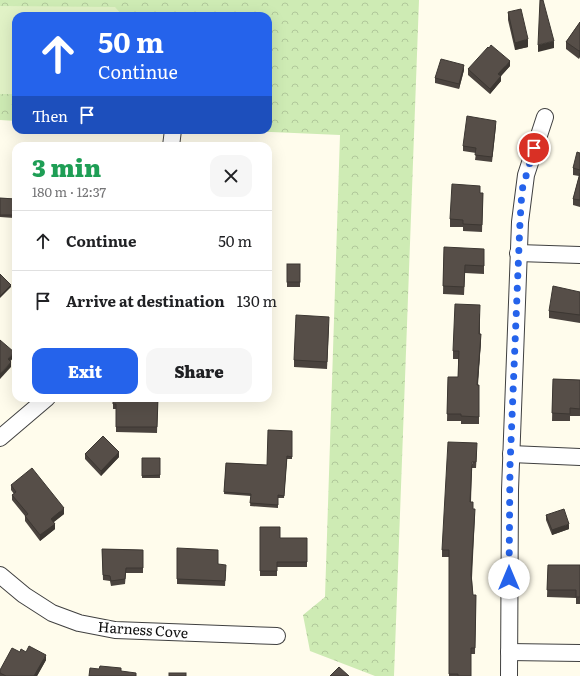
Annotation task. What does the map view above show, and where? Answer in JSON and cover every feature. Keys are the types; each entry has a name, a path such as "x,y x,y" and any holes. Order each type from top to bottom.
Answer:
{"street":[{"path":"509,676 511,454 518,253 522,190 529,161 546,117"},
{"path":"518,253 580,256"},
{"path":"0,438 42,402"},
{"path":"511,454 580,457"},
{"name":"Harness Cove","path":"0,574 24,595 52,613 79,623 115,630 277,636"},
{"path":"509,652 580,653"}],"green space":[{"path":"0,0 419,0 394,676 375,676 310,651 303,615 325,597 340,135 272,132 272,12 12,12 12,121 0,120"},
{"path":"0,6 115,7 119,12 12,12 12,94 0,94"}],"building":[{"path":"540,0 543,0 554,41 538,45"},
{"path":"521,9 528,39 515,43 508,12"},
{"path":"580,22 580,50 579,51 566,42"},
{"path":"491,45 510,61 498,74 501,76 490,89 468,69"},
{"path":"441,59 464,65 459,84 435,78"},
{"path":"467,116 496,121 492,157 475,155 476,148 463,146"},
{"path":"577,152 580,153 580,170 573,168"},
{"path":"580,173 580,200 573,199"},
{"path":"452,184 480,186 480,193 483,193 482,225 463,224 463,220 450,219"},
{"path":"0,198 12,199 12,215 0,215"},
{"path":"444,247 484,249 484,266 465,265 464,287 443,286"},
{"path":"287,264 300,264 300,282 287,282"},
{"path":"0,274 11,285 0,296"},
{"path":"553,286 580,292 580,315 549,311"},
{"path":"455,304 480,305 479,334 481,334 477,385 479,385 479,417 461,416 461,414 447,414 448,377 458,377 459,351 453,351"},
{"path":"296,315 329,317 327,362 294,360"},
{"path":"0,340 12,350 12,354 8,359 11,362 0,374"},
{"path":"553,379 580,380 580,409 570,408 570,414 552,413"},
{"path":"113,402 158,402 157,427 116,427 116,404 113,404"},
{"path":"268,430 292,431 292,457 287,456 284,496 278,495 278,505 250,503 251,494 224,492 226,463 267,465"},
{"path":"103,436 119,452 101,471 85,454"},
{"path":"448,442 477,443 476,462 472,462 470,502 473,502 473,509 475,509 471,575 473,595 476,595 475,648 471,648 471,676 449,674 449,550 442,550"},
{"path":"142,458 160,458 160,475 142,476"},
{"path":"32,468 64,508 51,519 55,524 40,535 25,516 28,514 12,495 16,492 11,485"},
{"path":"564,509 569,524 552,530 546,515"},
{"path":"260,527 280,527 280,538 307,538 307,562 277,562 277,571 260,571"},
{"path":"177,548 218,550 218,564 226,565 225,581 177,579"},
{"path":"102,549 143,550 143,568 126,568 125,579 111,581 110,576 103,575"},
{"path":"548,565 580,565 580,597 576,597 576,590 547,590"},
{"path":"29,646 46,655 34,676 6,676 0,673 0,670 12,648 20,652 21,649 26,652"},
{"path":"100,666 121,668 121,671 136,673 136,676 89,676 90,668 99,669"},
{"path":"339,667 349,676 330,676"},
{"path":"169,673 186,673 186,676 169,676"}],"route":[{"path":"509,578 510,466 520,222 522,190 534,148"}]}
